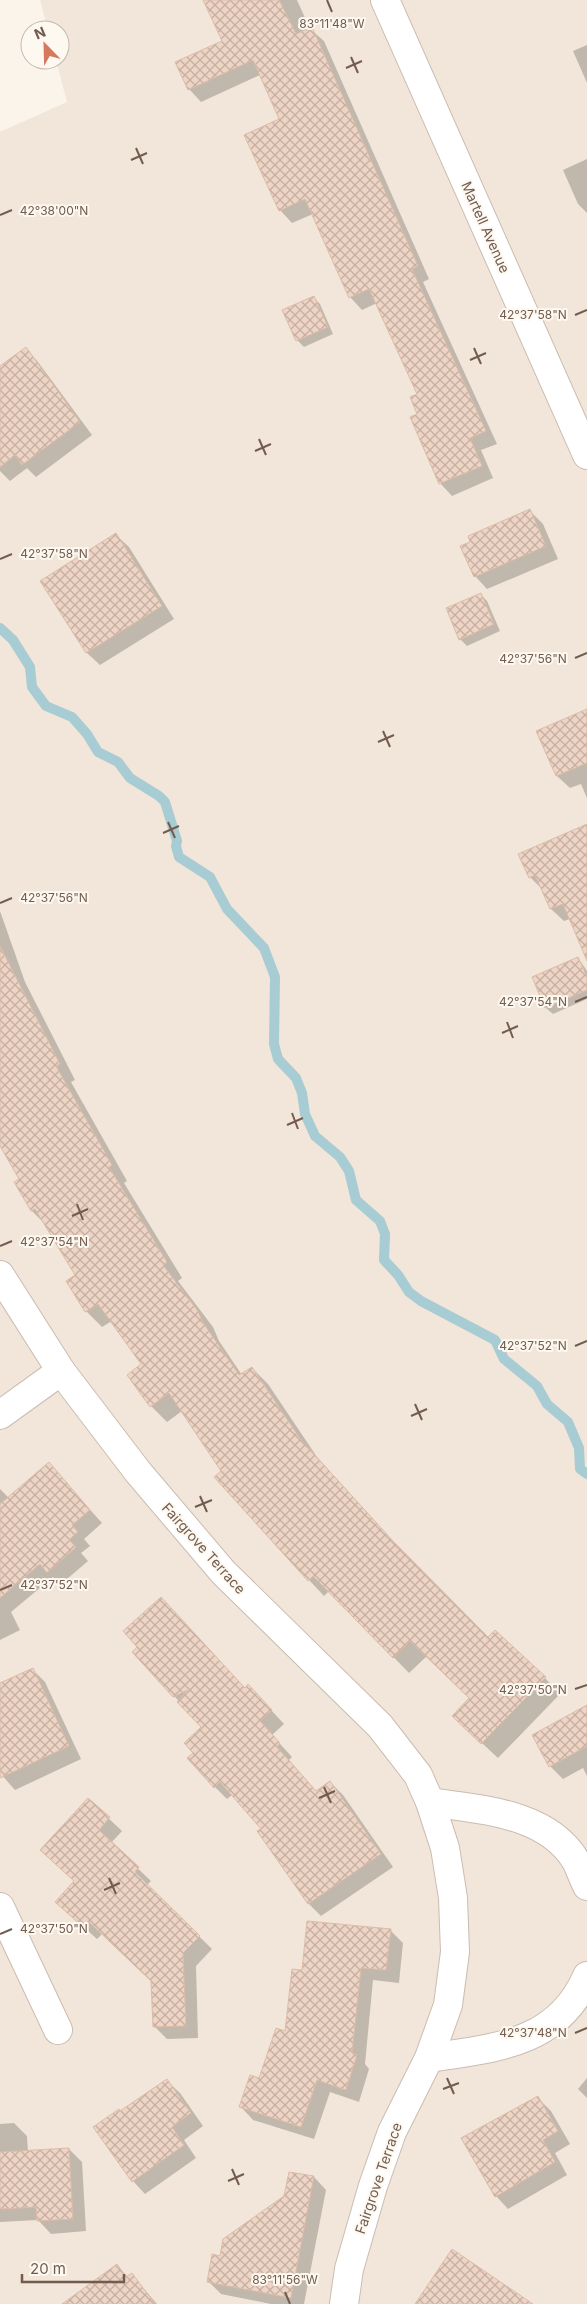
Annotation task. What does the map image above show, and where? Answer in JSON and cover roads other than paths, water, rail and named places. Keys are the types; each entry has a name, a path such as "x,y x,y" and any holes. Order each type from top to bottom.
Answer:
{"street":[{"name":"Martell Avenue","path":"385,0 587,454"},
{"name":"Fairgrove Terrace","path":"0,1275 61,1371 138,1472 223,1572 380,1726 418,1775 430,1802 445,1848 453,1898 455,1952 448,2005 429,2058 392,2132 373,2186 350,2269 344,2304"},
{"path":"0,1415 61,1371"},
{"path":"430,1802 502,1814 533,1824 558,1841 570,1854 575,1860 587,1886"},
{"path":"0,1908 58,2030"},
{"path":"429,2058 521,2041 546,2028 568,2008 587,1976"}],"waterway":[{"path":"0,628 13,640 30,667 32,687 46,706 72,717 87,734 98,752 118,762 130,778 159,796 165,802 177,841 176,846 179,857 210,877 227,909 264,948 275,977 274,1044 278,1059 296,1078 302,1093 305,1114 315,1136 340,1157 349,1171 356,1200 380,1221 385,1234 384,1260 398,1275 409,1292 421,1301 495,1340 504,1359 537,1386 547,1404 568,1422 579,1448 580,1469 587,1474"}]}
